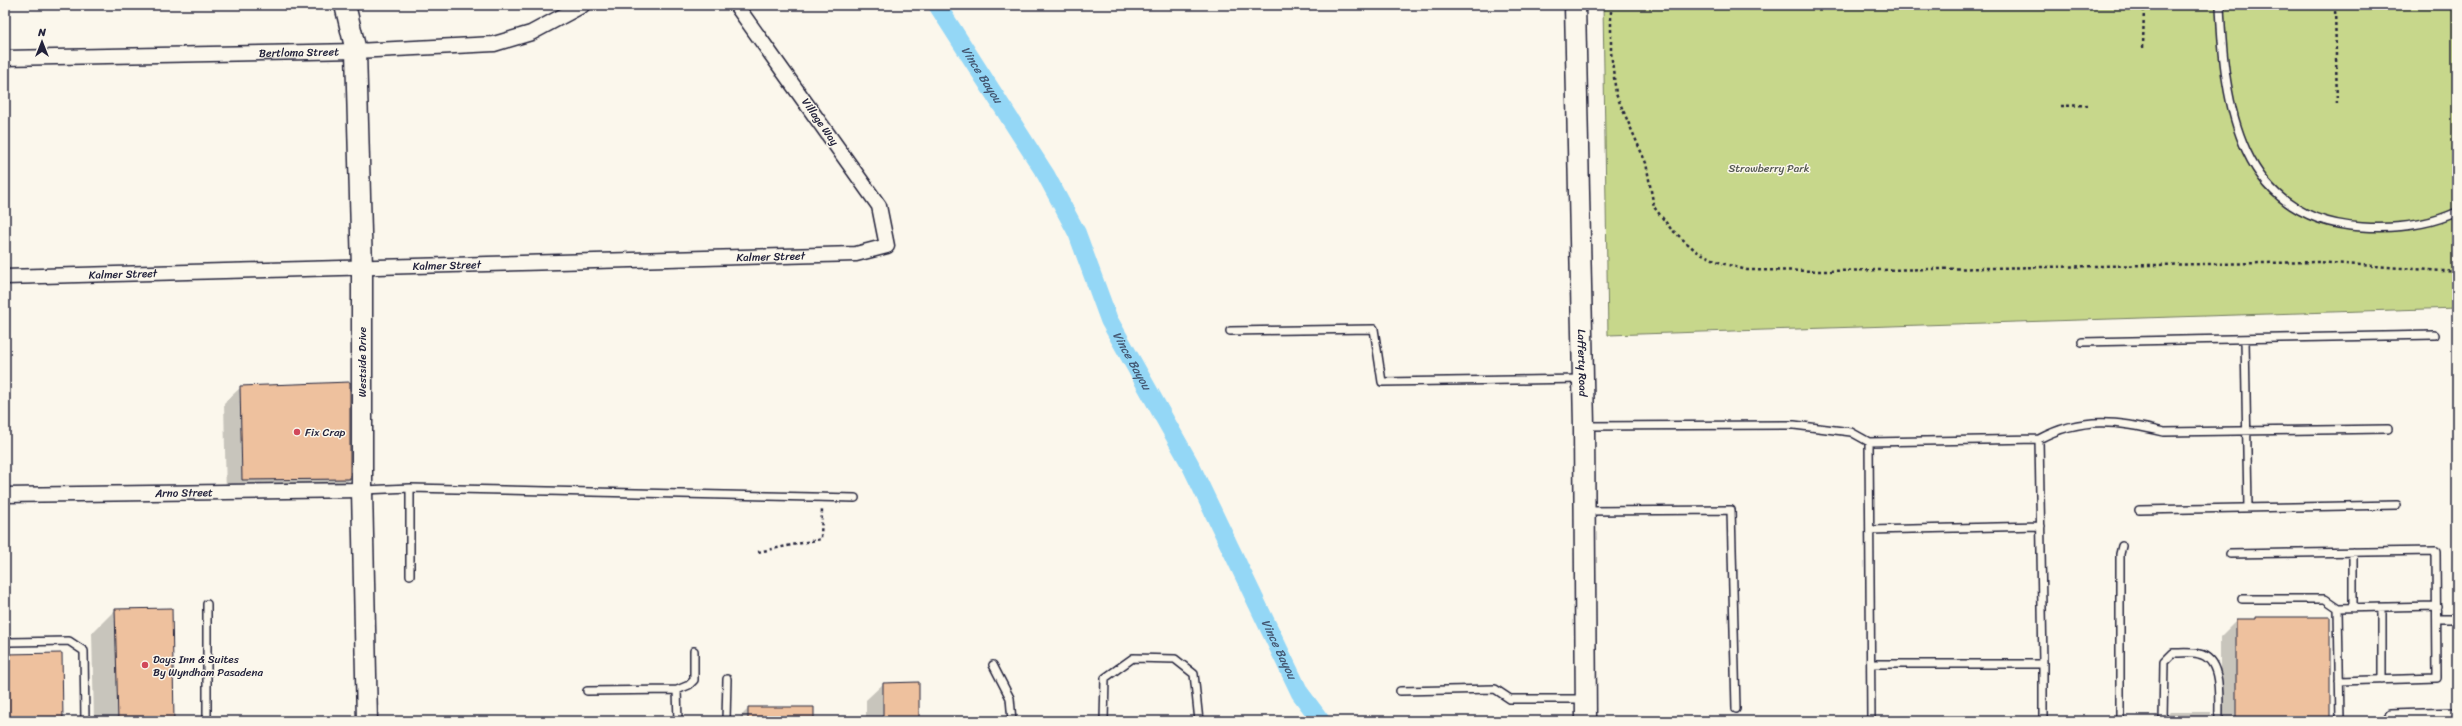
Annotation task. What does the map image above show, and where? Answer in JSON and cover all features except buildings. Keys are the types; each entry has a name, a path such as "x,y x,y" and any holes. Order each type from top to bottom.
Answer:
{"street":[{"name":"Westside Drive","path":"345,5 356,51 362,269 362,490 367,721"},
{"name":"Bertloma Street","path":"5,58 356,51 494,44 531,33 583,5"},
{"name":"Village Way","path":"736,5 879,206 887,246"},
{"name":"Lafferty Road","path":"1576,5 1584,426 1586,721"},
{"name":"Kalmer Street","path":"5,277 362,269 856,254 887,246"},
{"name":"Arno Street","path":"5,495 362,490"}],"lane":[{"path":"2220,5 2227,94 2235,125 2258,174 2270,190 2287,204 2308,216 2332,224 2379,228 2424,224 2457,212"},
{"path":"1230,331 1374,330 1382,382 1583,379"},
{"path":"2082,342 2435,335"},
{"path":"2244,339 2248,508"},
{"path":"1584,426 1794,425 1844,431 1869,442 2039,439 2058,429 2091,423 2132,424 2164,432 2388,429"},
{"path":"2039,439 2043,721"},
{"path":"1869,442 1871,721"},
{"path":"410,488 410,574"},
{"path":"362,490 410,488 855,498"},
{"path":"2138,510 2397,505"},
{"path":"1584,512 1731,510 1736,709"},
{"path":"1870,530 2041,526"},
{"path":"2120,721 2120,554 2122,546"},
{"path":"2230,554 2436,551 2438,678 2339,681"},
{"path":"2353,552 2353,608"},
{"path":"2242,600 2325,599 2338,608 2437,606"},
{"path":"207,604 207,721"},
{"path":"2338,608 2340,721"},
{"path":"2382,608 2382,680"},
{"path":"2437,619 2457,619"},
{"path":"5,645 10,642 69,641 84,652 85,721"},
{"path":"586,691 676,690 689,685 694,680 694,651"},
{"path":"2163,721 2163,668 2164,662 2173,654 2199,654 2210,658 2215,668 2218,689 2219,721"},
{"path":"1104,721 1104,678 1133,658 1175,659 1194,674 1199,721"},
{"path":"1870,664 2043,664"},
{"path":"993,665 1010,698 1012,721"},
{"path":"726,721 727,679"},
{"path":"676,690 678,721"},
{"path":"1400,691 1495,690 1510,699 1586,699"},
{"path":"2385,721 2390,714 2457,712"},
{"path":"2399,721 2433,719 2457,712"}],"path":[{"path":"1611,5 1611,52 1616,94 1646,163 1650,178 1654,207 1672,229 1696,250 1721,263 1747,270 1825,271 2318,262 2457,272"},
{"path":"2143,48 2144,5"},
{"path":"2335,5 2337,106"},
{"path":"2061,106 2089,105"},
{"path":"758,552 821,539 823,497"}],"green space":[{"name":"Strawberry Park","path":"1603,5 2457,5 2457,308 1608,335"}],"waterway":[{"name":"Vince Bayou","path":"937,5 1046,175 1077,233 1109,320 1190,464 1300,693 1321,721"}],"place":[{"name":"Fix Crap","path":"297,432"},
{"name":"Days Inn & Suites By Wyndham Pasadena","path":"145,665"}]}
